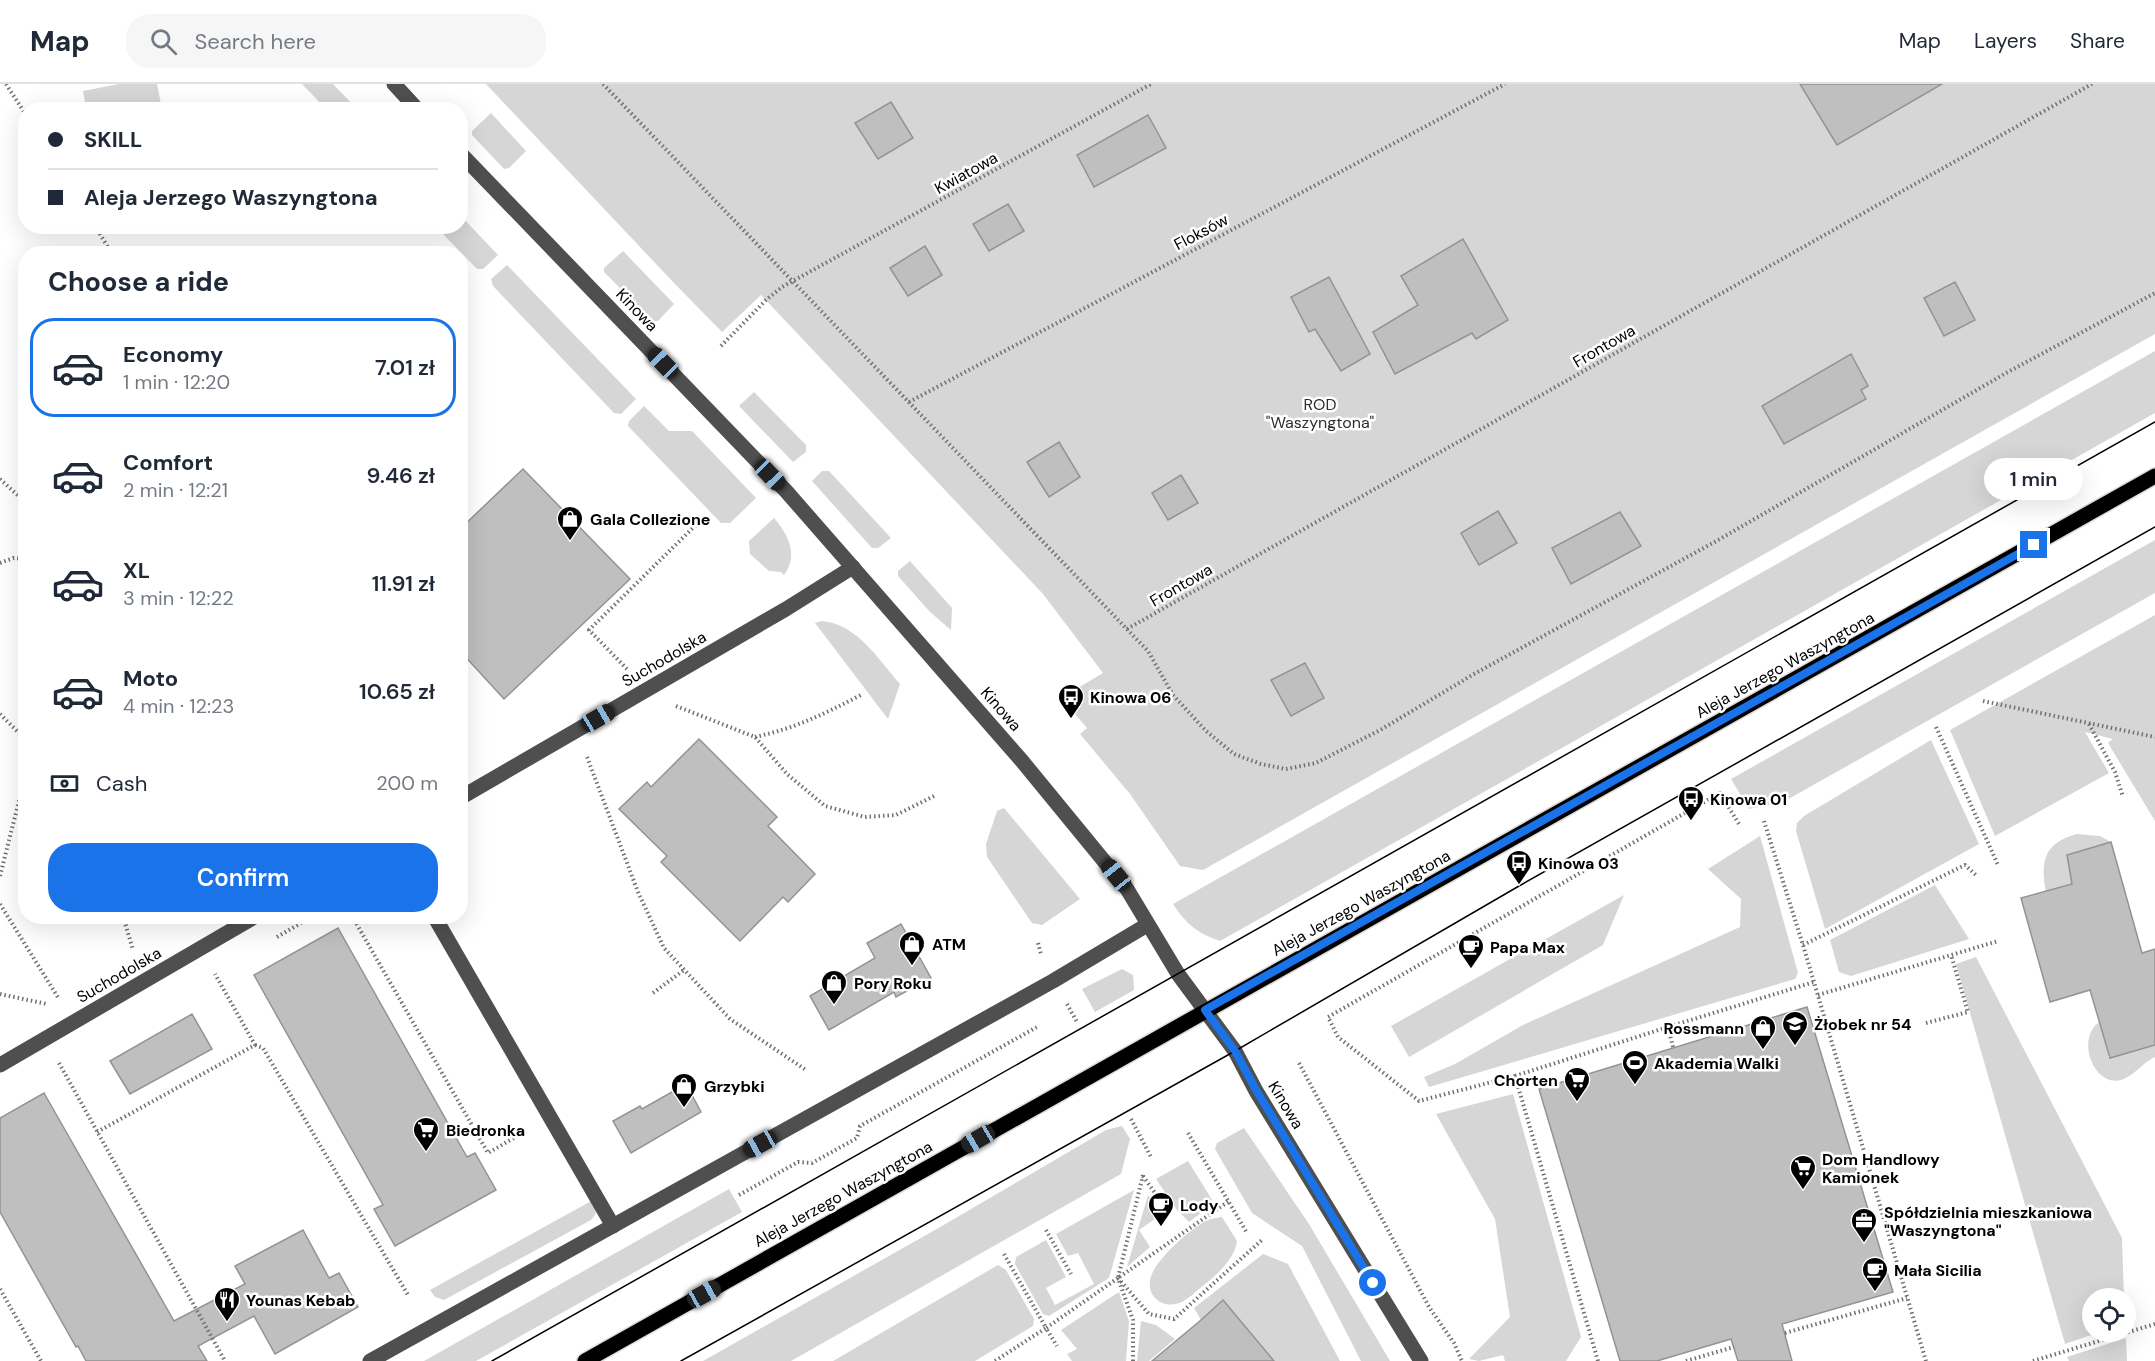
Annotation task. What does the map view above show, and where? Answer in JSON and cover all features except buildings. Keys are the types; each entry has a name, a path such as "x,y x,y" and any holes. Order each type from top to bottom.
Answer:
{"main road":[{"name":"Aleja Jerzego Waszyngtona","path":"585,1361 2155,476"}],"street":[{"path":"394,84 411,102"},
{"name":"Kinowa","path":"468,161 769,474 1022,761 1127,889 1178,974 1235,1051 1256,1090 1421,1361"},
{"name":"Suchodolska","path":"468,793 786,609 853,567"},
{"name":"Suchodolska","path":"0,1065 242,924"},
{"path":"439,924 613,1226"},
{"path":"370,1361 1053,981 1147,925"}],"path":[{"path":"6,84 18,103"},
{"path":"603,84 1148,651 1173,695 1206,731 1234,754 1261,764 1286,769 1316,763 1382,729 1474,674 1720,539 2006,374 2155,293"},
{"name":"Kwiatowa","path":"721,346 765,300 792,283 1151,84"},
{"name":"Floksów","path":"909,402 1505,84"},
{"name":"Frontowa","path":"1127,629 2092,84"},
{"path":"0,478 18,495"},
{"path":"627,669 589,630 704,517"},
{"path":"0,563 18,558"},
{"path":"755,737 785,730 816,718 861,694"},
{"path":"1983,701 2154,737"},
{"path":"673,705 755,737 787,774 825,806 865,817 896,815 934,796"},
{"path":"0,714 18,732"},
{"path":"2089,723 2115,772 2123,797"},
{"path":"1936,727 1998,865"},
{"path":"586,754 638,892 664,948 730,1019 806,1070"},
{"path":"1739,824 1720,794 1328,1017 1338,1037 1419,1101 1515,1076 1668,1026 1814,982"},
{"path":"0,876 18,805"},
{"path":"1764,821 1926,1361"},
{"path":"1803,945 1965,865 1977,876"},
{"path":"0,904 74,1022"},
{"path":"125,924 133,951"},
{"path":"357,924 488,1153 551,1117"},
{"path":"1818,995 1998,941"},
{"path":"1926,1023 1968,1012 1951,955"},
{"path":"653,993 684,970"},
{"path":"215,974 255,1045 263,1048 408,1295"},
{"path":"0,994 50,1005"},
{"path":"1063,998 1077,1022"},
{"path":"739,1195 798,1162 812,1164 857,1138 860,1126 1039,1025"},
{"path":"1668,1026 1673,1047"},
{"path":"46,1039 225,1361"},
{"path":"98,1132 255,1045"},
{"path":"1299,1063 1428,1307 1454,1343 1462,1361"},
{"path":"1515,1076 1598,1361"},
{"path":"1131,1119 1151,1157"},
{"path":"1188,1133 1247,1233"},
{"path":"1133,1361 1134,1320 1118,1278 1143,1175 1167,1210"},
{"path":"995,1361 1229,1201"},
{"path":"1046,1230 1071,1274"},
{"path":"1118,1278 1149,1314 1174,1319 1262,1239"},
{"path":"1004,1254 1057,1346"},
{"path":"0,1289 41,1361"},
{"path":"1785,1333 1907,1298"},
{"path":"2033,1361 2155,1324"},
{"path":"1686,1361 1734,1347"}],"green space":[{"path":"119,84 157,84 161,102 85,102 83,91"},
{"path":"302,84 333,84 350,102 319,102"},
{"name":"ROD \"Waszyngtona\"","path":"486,84 2155,84 2155,334 1203,870 1180,866 1130,794 1080,734 1087,728 1061,698 1103,673 1043,594 761,295 722,332"},
{"path":"491,113 526,151 509,168 504,169 472,135 472,131"},
{"path":"468,223 498,255 483,269 477,269 468,260 468,246 455,246 443,234 468,234"},
{"path":"623,251 674,304 658,321 653,321 604,272 604,268"},
{"path":"507,265 636,399 621,414 614,413 493,286 491,279"},
{"path":"2155,351 2155,413 1220,941 1193,927 1173,904"},
{"path":"754,392 806,445 806,452 793,462 739,406"},
{"path":"644,406 669,431 692,431 756,498 730,523 721,523 628,426 629,421"},
{"path":"822,471 829,471 891,538 878,548 872,548 812,481"},
{"path":"774,518 784,531 790,545 791,560 784,575 781,572 769,571 750,554 749,541"},
{"path":"2155,540 2155,593 1783,802 1749,809 1731,779"},
{"path":"910,561 952,608 951,630 930,612 898,576 898,571"},
{"path":"2155,615 2155,821 2108,743 2113,739 2085,732 2109,773 1995,836 1950,730"},
{"path":"822,621 846,629 866,644 900,684 888,719 815,623"},
{"path":"1931,740 1979,844 1825,929 1796,831 1797,823 1804,816"},
{"path":"1004,808 1080,899 1042,925 1032,923 987,857 986,844 997,811"},
{"path":"2077,834 2100,836 2111,842 2067,855 2067,858 2070,858 2077,883 2046,892 2044,862 2047,855 2057,842"},
{"path":"1760,836 1798,973 1795,979 1429,1087 1424,1077 1455,1064 1523,1025 1740,927 1741,899 1708,869"},
{"path":"1935,885 1969,939 1851,976 1839,972 1830,940"},
{"path":"1624,895 1603,945 1409,1057 1391,1026"},
{"path":"1976,957 2122,1238 2124,1288 2082,1288 2082,1338 2065,1344 1956,964"},
{"path":"1122,969 1133,975 1134,990 1095,1012 1082,989"},
{"path":"2101,1021 2111,1055 2108,1056 2109,1058 2149,1047 2144,1025 2155,1029 2155,1057 2124,1079 2113,1081 2104,1077 2096,1070 2089,1049 2089,1038 2093,1028"},
{"path":"1513,1094 1581,1337 1566,1361 1505,1361 1503,1355 1479,1361 1469,1359 1510,1317 1495,1219 1436,1114"},
{"path":"1122,1126 1130,1139 1121,1174 791,1361 703,1361 1106,1130"},
{"path":"1244,1128 1309,1224 1390,1361 1361,1361 1302,1246 1252,1213 1215,1149 1217,1143"},
{"path":"1188,1161 1214,1203 1189,1222 1177,1210 1156,1179"},
{"path":"729,1189 742,1212 476,1361 424,1361"},
{"path":"1134,1190 1109,1278 1049,1316 1043,1314 1015,1264 1016,1257 1046,1240 1066,1277 1046,1288 1055,1305 1094,1284 1078,1253 1068,1256 1056,1234"},
{"path":"1148,1195 1162,1214 1139,1230 1150,1247 1127,1267"},
{"path":"593,1200 598,1207 591,1220 444,1300 435,1297 430,1290"},
{"path":"1222,1217 1237,1241 1233,1254 1225,1266 1182,1302 1168,1304 1156,1299 1150,1288 1155,1267 1193,1229 1208,1220"},
{"path":"1263,1254 1288,1264 1340,1361 1274,1361 1223,1300 1201,1320 1194,1308"},
{"path":"998,1265 1006,1270 1034,1319 1033,1326 975,1361 833,1361"},
{"path":"1119,1292 1129,1321 1126,1361 1072,1361 1067,1354 1077,1349 1061,1330"},
{"path":"1141,1321 1156,1325 1175,1339 1149,1361 1137,1361"},
{"path":"2114,1342 2126,1342 2127,1361 2069,1361 2067,1357"}],"tram line":[{"path":"492,1361 2155,422"},
{"path":"681,1361 1235,1051 1519,886 2155,527"}],"place":[{"name":"Gala Collezione","path":"570,542"},
{"name":"Kinowa 06","path":"1071,720"},
{"name":"Kinowa 01","path":"1691,822"},
{"name":"Kinowa 03","path":"1519,886"},
{"name":"ATM","path":"912,967"},
{"name":"Papa Max","path":"1471,970"},
{"name":"Pory Roku","path":"834,1006"},
{"name":"Żłobek nr 54","path":"1795,1047"},
{"name":"Rossmann","path":"1763,1051"},
{"name":"Akademia Walki","path":"1635,1086"},
{"name":"Chorten","path":"1577,1103"},
{"name":"Grzybki","path":"684,1109"},
{"name":"Biedronka","path":"426,1153"},
{"name":"Dom Handlowy Kamionek","path":"1803,1191"},
{"name":"Lody","path":"1161,1228"},
{"name":"Spółdzielnia mieszkaniowa \"Waszyngtona\"","path":"1864,1244"},
{"name":"Mała Sicilia","path":"1875,1293"},
{"name":"Younas Kebab","path":"227,1323"}],"route":[{"path":"1373,1283 1256,1090 1235,1051 1205,1010 2034,545"}]}
